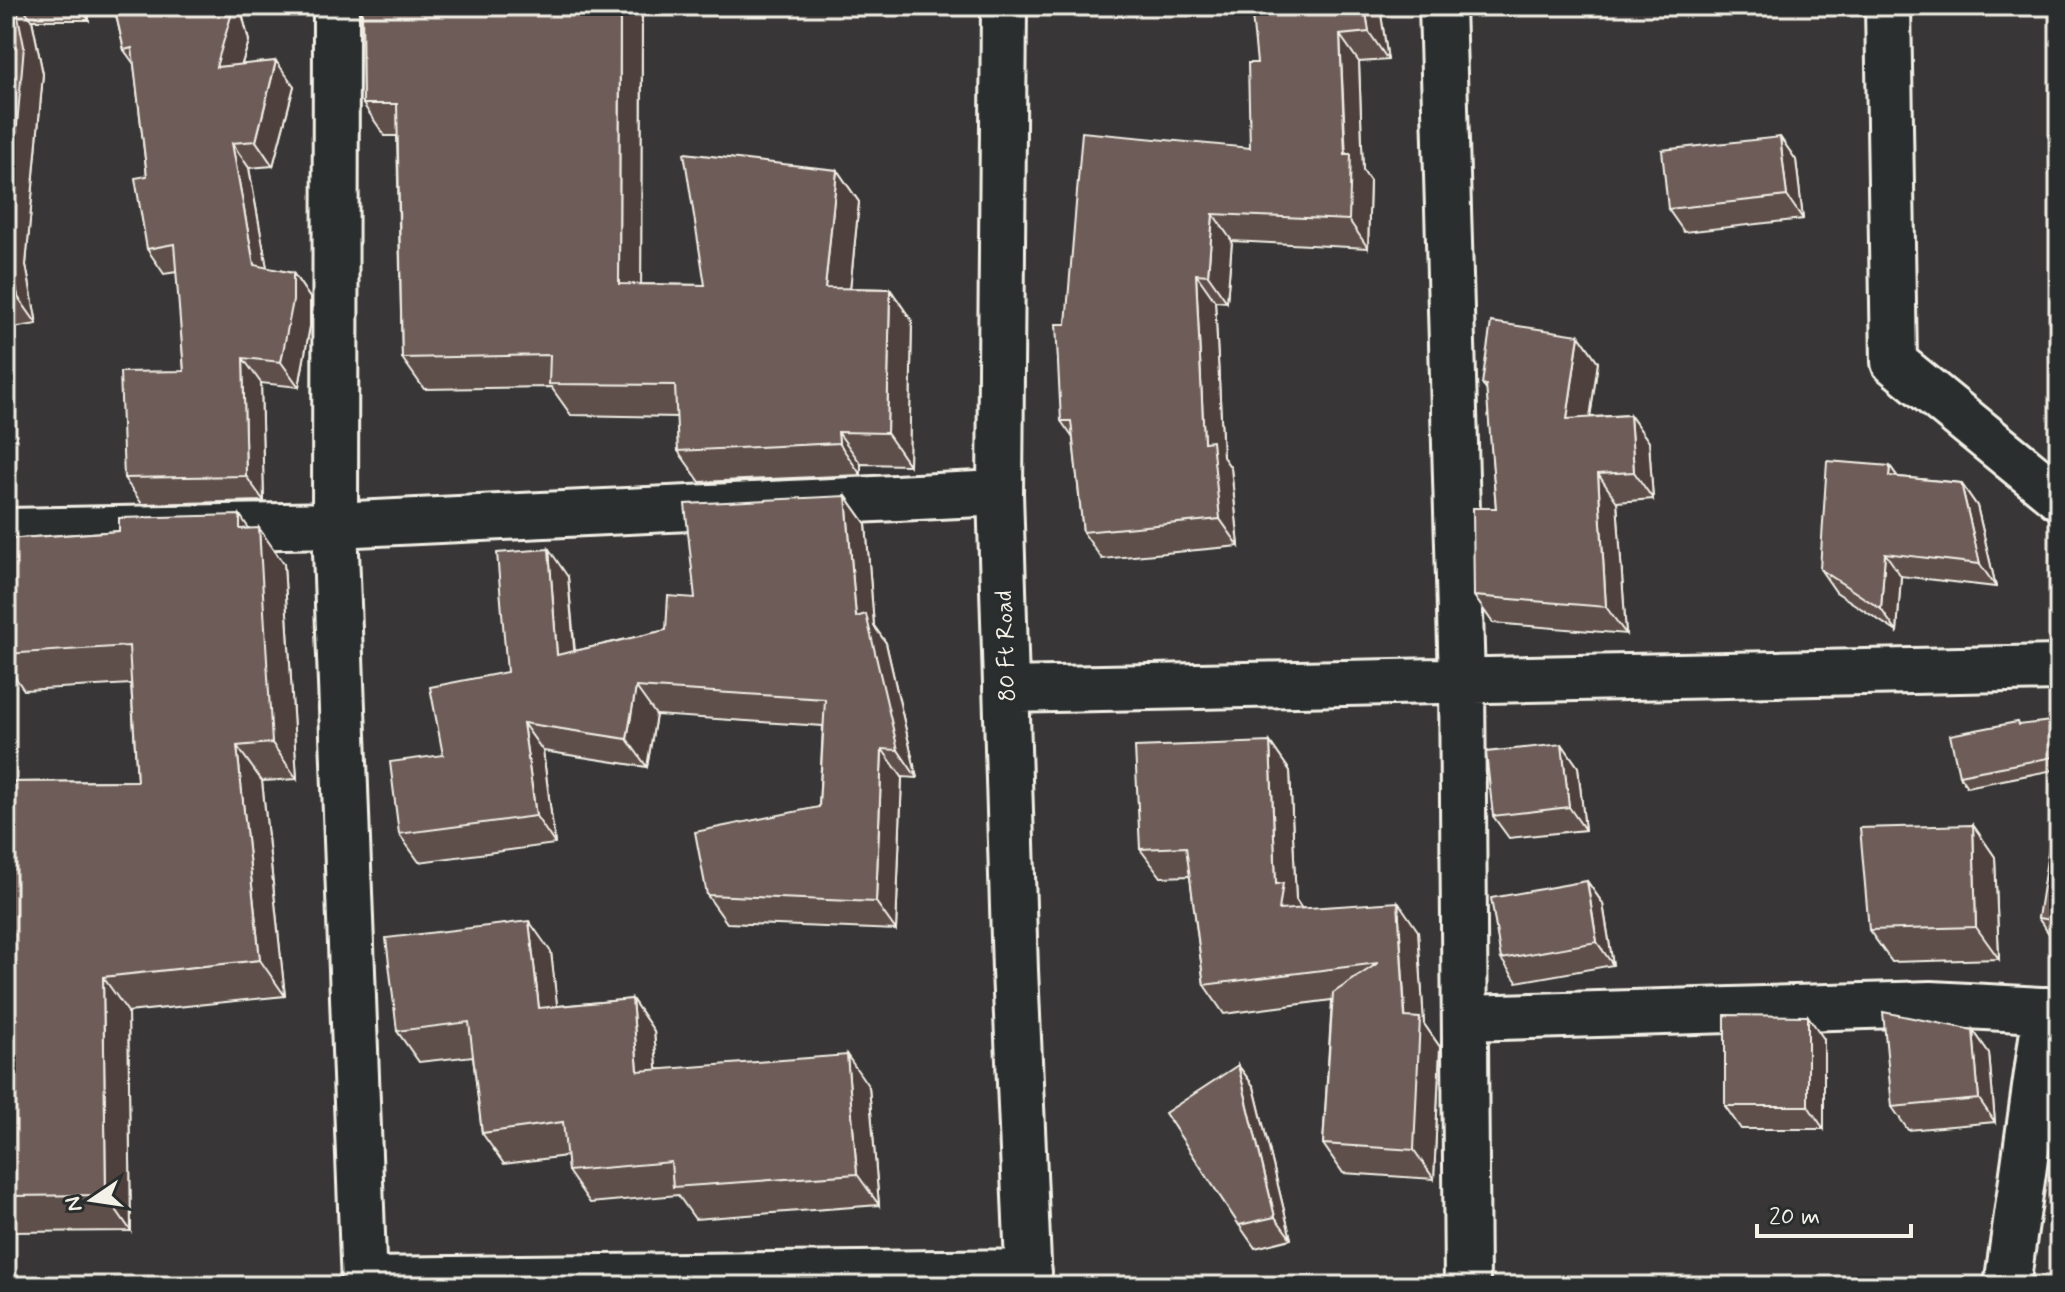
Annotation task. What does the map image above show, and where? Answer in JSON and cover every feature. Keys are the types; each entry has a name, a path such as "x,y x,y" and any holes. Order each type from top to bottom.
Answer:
{"street":[{"path":"336,6 335,525 364,1283 1029,1279"},
{"name":"80 Ft Road","path":"1004,6 1000,493 1029,1279"},
{"path":"1442,6 1462,680 1467,1286"},
{"path":"1888,6 1894,362 2059,497"},
{"path":"6,531 335,525 1000,493"},
{"path":"1006,690 2059,668"},
{"path":"1465,1018 1931,1004 2052,1011 2007,1286"}],"building":[{"path":"6,6 16,6 24,46 7,237 18,297 6,299"},
{"path":"114,6 229,6 231,16 216,67 276,61 256,141 232,143 254,265 293,273 293,301 281,362 243,358 246,476 124,478 120,372 184,371 174,244 147,249 135,178 147,176 132,48 124,50"},
{"path":"362,6 620,6 619,284 705,285 684,153 837,170 825,288 890,289 887,433 838,432 839,443 678,451 675,385 549,384 550,355 402,358 397,104 363,104"},
{"path":"1251,6 1365,6 1369,32 1340,35 1345,154 1351,154 1349,220 1213,214 1208,275 1196,274 1204,442 1212,441 1220,519 1083,532 1071,421 1061,421 1056,324 1066,324 1082,132 1250,148 1248,63 1257,63"},
{"path":"1780,137 1787,196 1668,209 1662,150"},
{"path":"1491,322 1579,335 1567,419 1630,415 1634,472 1598,474 1606,607 1474,596 1473,508 1496,508 1486,385 1482,384"},
{"path":"1827,461 1890,466 1889,476 1961,483 1980,564 1885,553 1881,609 1820,569"},
{"path":"846,496 856,617 866,614 898,750 882,749 876,902 707,895 695,832 819,807 825,699 636,687 627,739 523,723 536,816 399,834 390,762 443,755 430,687 507,672 497,553 549,549 557,655 666,630 668,596 695,598 685,504"},
{"path":"240,515 240,529 259,528 272,743 237,746 260,960 103,977 106,1195 6,1196 6,782 137,781 129,646 6,654 6,539 119,531 119,518"},
{"path":"2059,720 2059,756 1959,775 1950,735 2017,722 2018,725"},
{"path":"1270,742 1276,884 1283,883 1279,910 1398,902 1405,1017 1420,1018 1414,1150 1323,1144 1333,993 1378,963 1204,985 1186,847 1140,849 1135,747"},
{"path":"1562,744 1569,807 1493,816 1486,752"},
{"path":"1973,825 1976,927 1869,930 1860,828"},
{"path":"2051,833 2059,834 2059,921 2038,918"},
{"path":"1587,881 1597,942 1501,959 1491,898"},
{"path":"529,921 539,1008 632,999 638,1071 847,1055 857,1174 673,1187 671,1162 568,1171 563,1122 482,1133 469,1022 397,1031 386,938"},
{"path":"1883,1012 1973,1030 1979,1099 1892,1107"},
{"path":"1725,1015 1808,1016 1808,1106 1725,1106"},
{"path":"1238,1065 1275,1217 1239,1225 1165,1113"}]}
